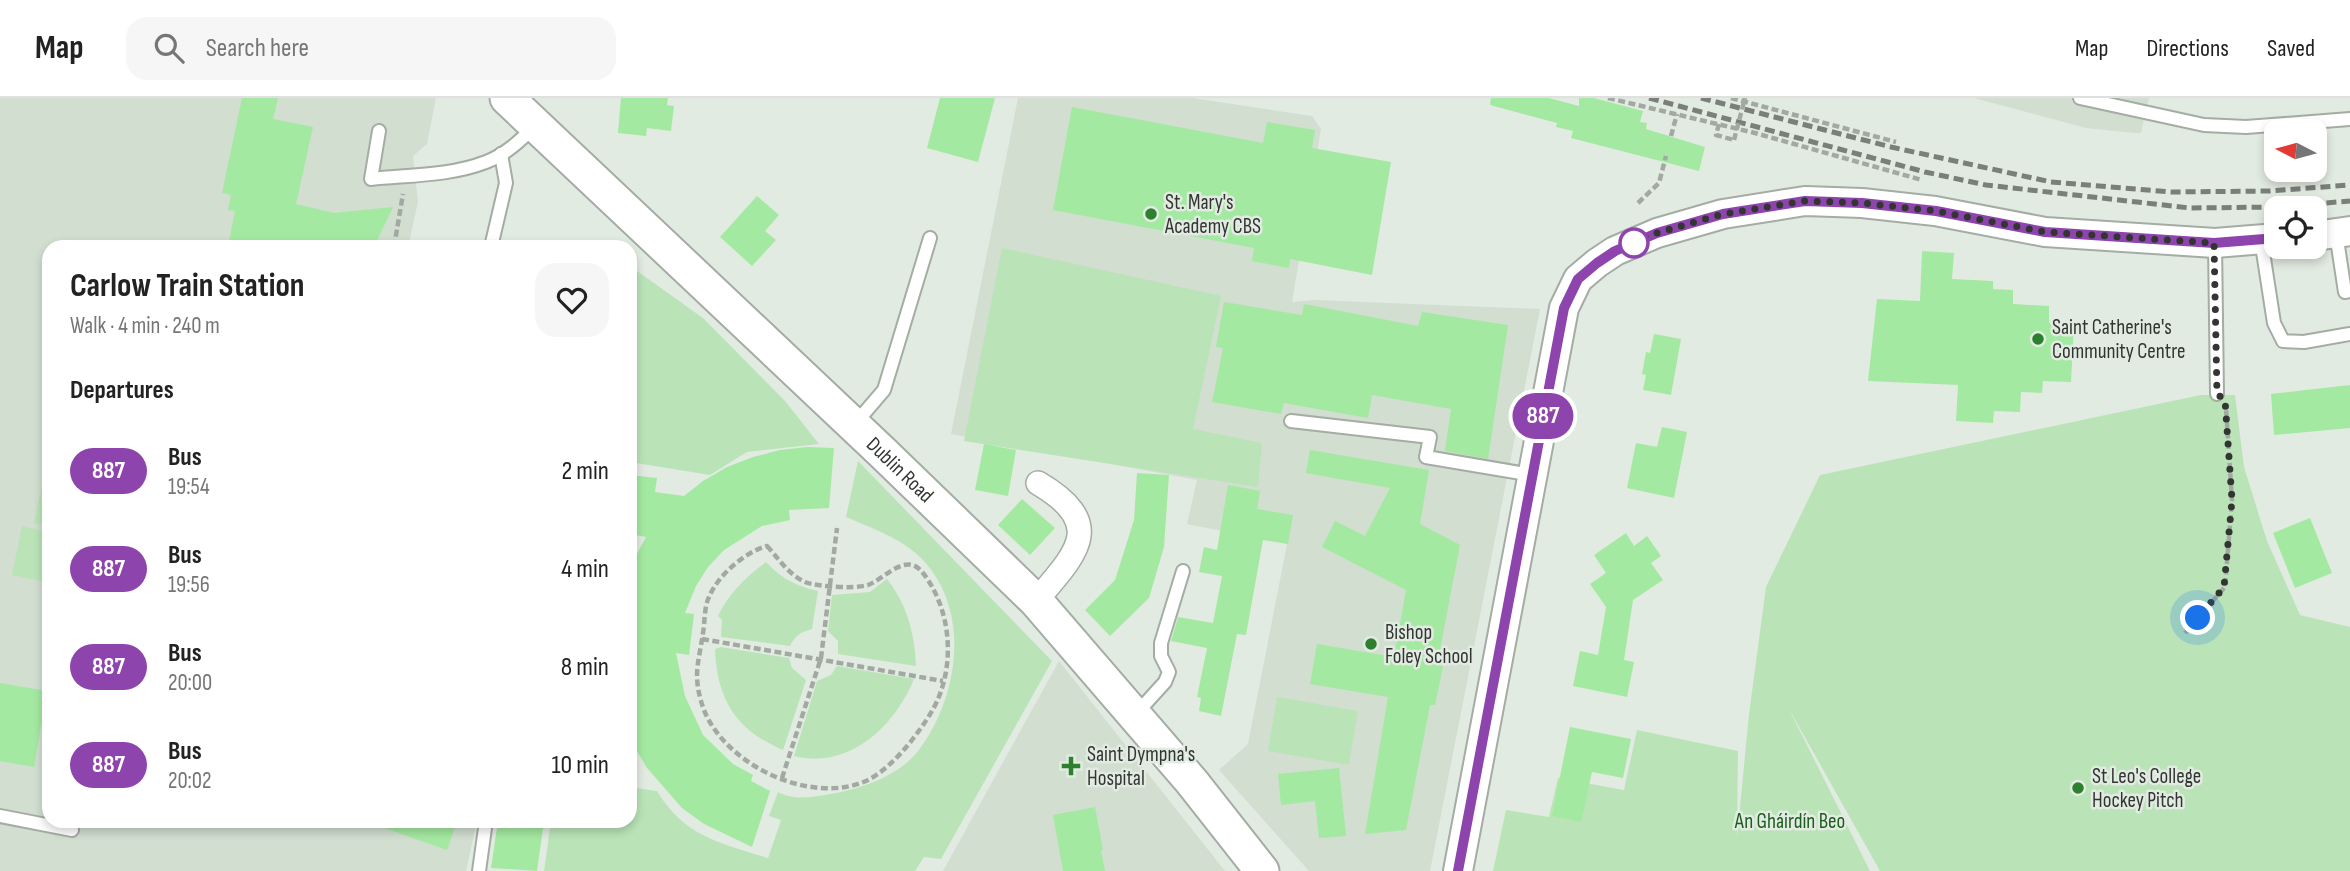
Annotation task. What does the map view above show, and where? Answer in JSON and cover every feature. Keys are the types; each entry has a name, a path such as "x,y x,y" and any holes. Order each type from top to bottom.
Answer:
{"main road":[{"name":"Dublin Road","path":"522,107 1035,601 1192,782 1252,863"}],"street":[{"path":"1458,871 1564,308 1578,279 1615,251 1657,233 1723,214 1805,201 1862,203 1936,211 2045,232 2214,243 2264,239"},
{"path":"1035,601 1065,567 1077,548 1080,535 1079,523 1068,506 1057,494 1038,483"}],"lane":[{"path":"2080,98 2204,125 2246,127 2350,119"},
{"path":"493,240 506,183 502,154 522,107"},
{"path":"379,131 371,179 453,171 487,162 502,154"},
{"path":"2334,233 2345,292 2350,291"},
{"path":"853,425 884,390 930,239"},
{"path":"2214,243 2217,394"},
{"path":"2270,259 2274,323 2283,341 2304,342 2350,334"},
{"path":"1291,421 1430,437 1426,457 1532,475"},
{"path":"1134,715 1166,682 1169,673 1161,656 1161,643 1183,571"},
{"path":"0,816 42,824"},
{"path":"62,828 72,830"},
{"path":"479,871 485,828"}],"path":[{"path":"1608,98 1719,124 1929,182"},
{"path":"1731,98 1896,142"},
{"path":"1719,124 1716,135 1734,140 1745,98"},
{"path":"1671,136 1677,114"},
{"path":"1638,203 1659,183 1666,156"},
{"path":"395,240 406,176"},
{"path":"2185,633 2224,587 2232,500 2225,400 2217,394"},
{"path":"782,778 821,658 837,528"},
{"path":"767,545 788,572 807,583 831,587 866,586 888,574 897,565 909,565 921,570 941,607 949,644 938,700 921,729 897,759 868,779 839,787 805,788 737,756 719,737 701,704 695,675 708,598 720,579 755,549 767,545"},
{"path":"702,639 943,681"}],"shaded area":[{"path":"0,98 436,98 427,144 413,156 418,202 410,240 42,240 42,828 475,828 466,871 0,871"},
{"name":"St. Mary's Academy CBS","path":"1018,98 1193,98 1312,116 1321,129 1292,302 1314,300 1540,309 1430,871 1309,871 1219,770 1248,744 1287,544 1187,524 1197,480 951,434"},
{"path":"1974,98 2149,98 2141,133 2134,133 2086,128"},
{"name":"Saint Dympna's Hospital","path":"1059,661 1225,871 943,871"}],"green space":[{"path":"1002,248 1221,296 1193,429 1262,443 1258,487 964,441"},
{"path":"637,271 703,318 785,401 819,444 747,452 710,475 637,463"},
{"name":"An Gháirdín Beo","path":"2201,395 2235,395 2244,467 2267,541 2300,615 2350,627 2350,871 1880,871 1789,709 1870,871 1493,871 1506,810 1549,817 1558,778 1624,790 1637,730 1738,751 1737,838 1749,714 1766,587 1820,475"},
{"path":"858,461 1052,661 941,859 924,857 915,871 544,871 550,828 637,828 637,788 657,791 679,819 705,836 768,858 781,820 769,816 778,792 790,797 804,798 854,789 890,774 919,750 933,728 951,679 953,627 948,602 937,579 913,551 895,539 846,517"},
{"path":"42,484 42,525 34,523"},
{"path":"22,526 42,530 42,581 12,575"},
{"path":"766,562 790,581 818,591 812,629 798,635 790,646 721,637 722,620 718,616 722,608 739,586"},
{"path":"887,579 909,620 916,666 838,654 838,641 828,631 832,595 870,592"},
{"path":"721,647 789,658 792,668 806,680 783,750 753,733 732,711 725,698 717,667 715,649"},
{"path":"837,666 914,679 895,713 868,740 833,756 814,759 794,756 817,681 831,675"},
{"path":"1277,697 1358,711 1349,765 1268,751"}],"building":[{"path":"242,98 278,98 273,119 313,127 296,204 334,213 393,207 377,240 229,240 235,211 228,210 231,195 222,193"},
{"path":"621,98 668,98 667,105 674,106 671,131 647,128 646,136 618,133"},
{"path":"940,98 995,98 978,162 927,148"},
{"path":"1491,98 1549,98 1579,106 1579,98 1594,98 1643,111 1640,122 1647,123 1646,129 1705,147 1699,171 1571,138 1573,131 1556,127 1557,123 1490,105"},
{"path":"1072,107 1263,143 1267,122 1315,130 1312,148 1391,162 1372,275 1290,259 1289,268 1252,261 1254,248 1053,210"},
{"path":"757,196 779,215 765,231 776,240 752,266 720,237"},
{"name":"Saint Catherine's Community Centre","path":"1922,251 1954,253 1952,279 1993,281 1993,289 2013,290 2013,304 2049,306 2049,323 2074,324 2071,382 2043,381 2042,393 2021,392 2020,412 1994,411 1993,423 1956,421 1958,385 1868,381 1877,299 1920,301"},
{"path":"1224,302 1302,315 1304,304 1418,326 1422,312 1508,325 1488,459 1445,451 1451,409 1372,395 1368,418 1284,403 1281,414 1212,402 1223,348 1216,347"},
{"path":"1654,334 1681,339 1671,395 1643,390 1646,375 1642,374 1646,352 1650,353"},
{"path":"2350,385 2350,428 2274,435 2271,394"},
{"path":"1662,427 1687,432 1674,498 1627,488 1636,443 1657,447"},
{"path":"984,444 1016,450 1008,496 975,490"},
{"path":"834,448 829,508 789,510 790,520 762,526 724,550 708,567 696,586 685,613 694,614 689,655 676,653 685,696 703,735 733,764 753,775 751,781 770,791 752,847 704,824 682,808 647,768 637,751 637,554 646,537 637,535 637,476 657,478 655,492 684,496 727,467 780,450"},
{"path":"1310,450 1429,470 1420,524 1460,545 1437,665 1443,666 1435,705 1430,705 1406,830 1365,834 1388,697 1310,684 1317,644 1394,657 1406,590 1322,547 1335,521 1365,536 1390,488 1306,473"},
{"path":"1137,473 1169,475 1164,547 1149,598 1110,636 1085,610 1115,580 1134,520"},
{"path":"1228,485 1260,491 1257,509 1293,515 1288,544 1263,540 1246,635 1237,634 1221,716 1199,711 1201,698 1197,697 1207,648 1171,641 1178,617 1213,623 1222,576 1199,572 1204,547 1217,550"},
{"path":"1022,499 1055,528 1030,555 998,525"},
{"path":"2310,518 2332,573 2295,588 2273,533"},
{"path":"1626,533 1634,546 1647,536 1661,556 1651,563 1663,580 1633,600 1624,660 1634,662 1627,697 1573,686 1580,651 1598,655 1606,607 1590,584 1606,573 1594,555"},
{"path":"0,683 42,690 42,720 34,767 0,761"},
{"path":"1570,727 1631,739 1623,778 1592,772 1581,822 1552,816"},
{"path":"1339,768 1346,836 1319,838 1315,801 1281,805 1278,774"},
{"path":"1095,807 1105,871 1063,871 1053,815"},
{"path":"384,828 455,828 447,850"},
{"path":"497,828 543,828 537,871 491,868"}],"railway":[{"path":"1649,98 1925,172 1986,185 2190,208 2275,207 2350,201"},
{"path":"1701,98 1891,147 2051,182 2171,192 2269,191 2350,185"}],"bus line":[{"name":"887","path":"1458,871 1564,308 1578,279 1597,263 1615,251 1657,233 1723,214 1805,201 1862,203 1936,211 2045,232 2214,243 2264,239"}],"place":[{"name":"St. Mary's Academy CBS","path":"1151,214"},
{"name":"Saint Catherine's Community Centre","path":"2038,339"},
{"name":"Bishop Foley School","path":"1371,644"},
{"name":"Saint Dympna's Hospital","path":"1071,766"},
{"name":"St Leo's College Hockey Pitch","path":"2078,788"}],"route":[{"path":"1634,243 1657,233 1723,214 1805,201 1862,203 1936,211 2045,232 2214,243 2217,394 2225,400 2232,500 2224,587 2198,618"}]}
